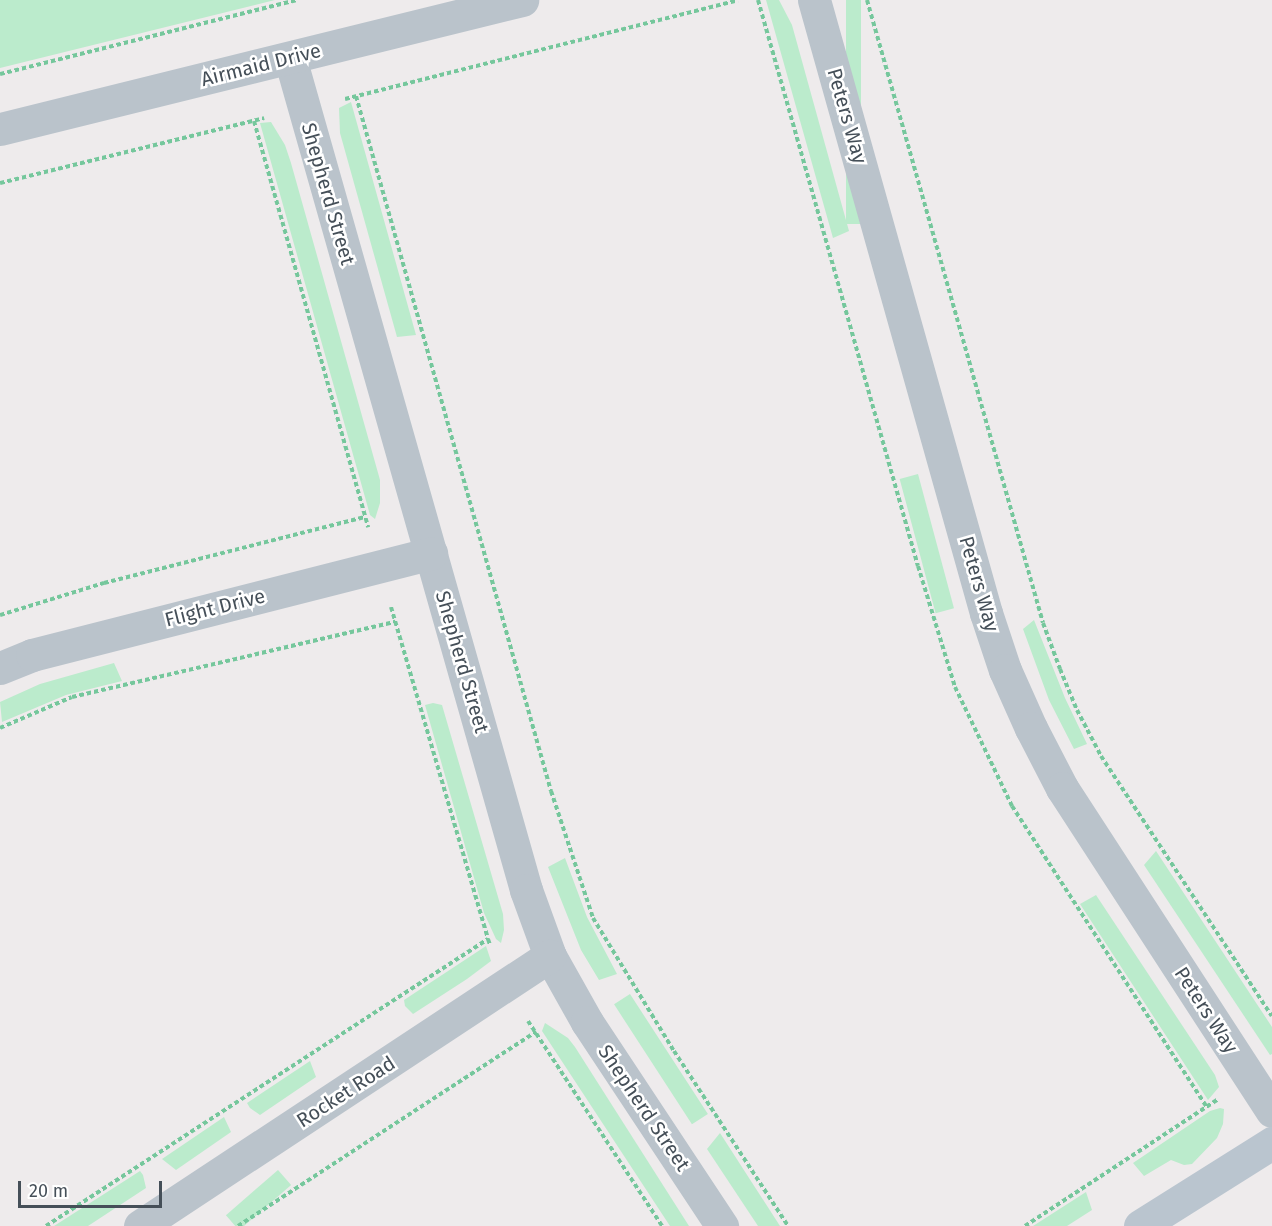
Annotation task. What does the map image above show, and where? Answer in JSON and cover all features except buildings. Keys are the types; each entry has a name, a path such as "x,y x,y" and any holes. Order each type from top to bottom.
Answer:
{"street":[{"name":"Airmaid Drive","path":"0,129 522,0"},
{"name":"Peters Way","path":"814,0 982,601 1005,670 1030,728 1062,788 1272,1111"},
{"name":"Shepherd Street","path":"290,58 526,890 550,956 587,1022 722,1226"},
{"name":"Flight Drive","path":"0,668 32,655 431,553"},
{"name":"Rocket Road","path":"140,1226 550,956"},
{"path":"1140,1226 1272,1143"}],"path":[{"path":"0,74 297,0"},
{"path":"0,183 304,110 738,0"},
{"path":"867,0 1043,623 1060,669 1077,710 1101,756 1272,1016"},
{"path":"356,96 551,792 592,918 674,1051 788,1226"},
{"path":"0,615 104,583 366,518"},
{"path":"0,728 72,697 395,622"},
{"path":"238,1226 536,1032"},
{"path":"1025,1226 1207,1108 1249,1077"}],"green space":[{"path":"0,0 275,0 0,68"},
{"path":"766,0 779,0 792,25 849,231 833,238"},
{"path":"846,0 861,0 861,224 846,224"},
{"path":"351,102 416,335 397,337 340,133 339,108"},
{"path":"271,122 285,145 291,163 380,480 380,503 375,519 370,515 260,123"},
{"path":"918,474 954,608 936,613 900,479"},
{"path":"1034,620 1065,698 1087,744 1074,749 1049,700 1023,629"},
{"path":"114,663 122,681 66,695 2,722 0,702 40,684"},
{"path":"433,703 442,705 503,914 504,930 501,943 496,939 484,913 425,705"},
{"path":"1156,851 1272,1027 1272,1054 1270,1055 1144,865"},
{"path":"565,858 587,917 617,974 599,980 581,950 548,867"},
{"path":"1096,895 1215,1075 1219,1087 1208,1100 1080,904"},
{"path":"486,946 491,961 467,979 413,1014 405,1006 404,1000"},
{"path":"630,994 708,1114 692,1124 614,1004"},
{"path":"545,1023 568,1038 575,1047 689,1226 670,1226 542,1031"},
{"path":"310,1061 316,1077 260,1115 250,1108 247,1103"},
{"path":"1224,1109 1223,1124 1217,1138 1192,1164 1184,1165 1171,1160 1144,1176 1133,1163 1210,1111"},
{"path":"224,1117 231,1132 176,1170 162,1159"},
{"path":"720,1133 780,1226 758,1226 707,1149"},
{"path":"278,1170 291,1185 244,1226 235,1226 226,1215"},
{"path":"140,1171 146,1188 88,1226 54,1226"},
{"path":"1086,1192 1092,1210 1067,1226 1033,1226"}]}
